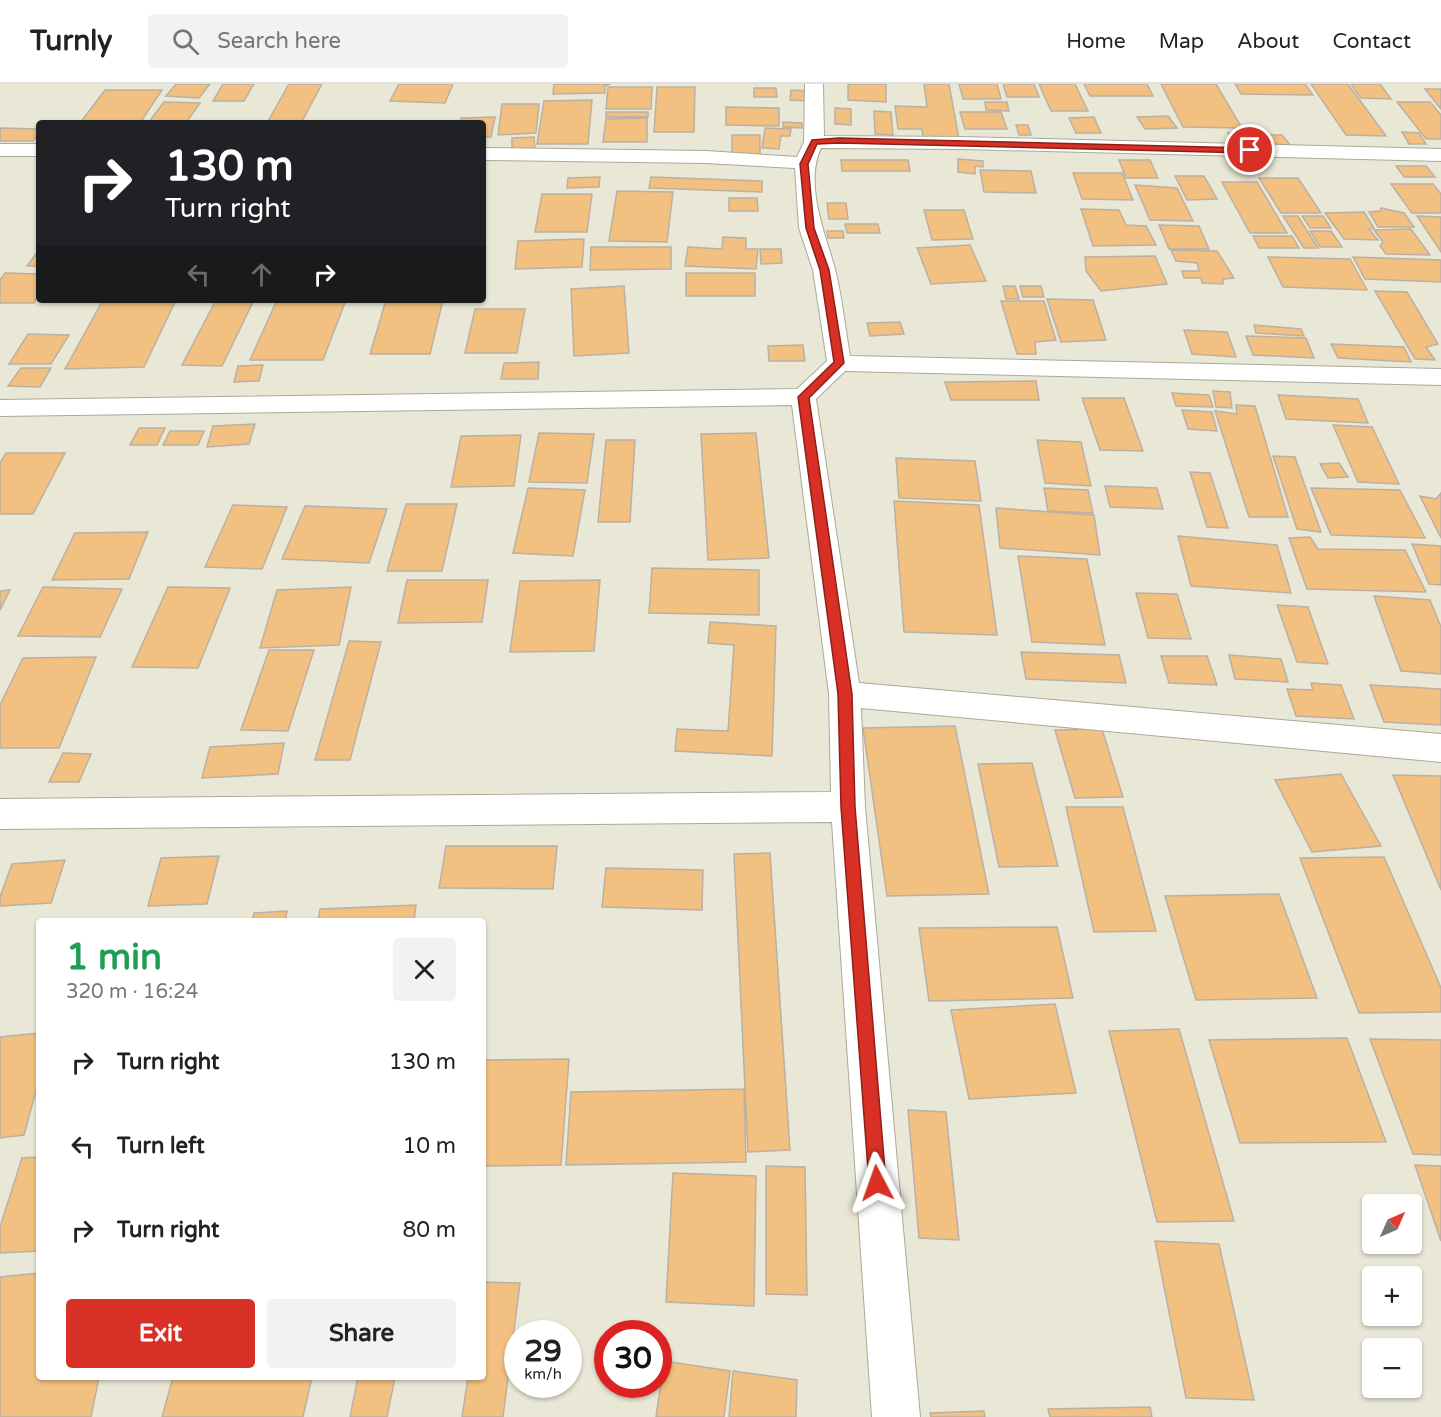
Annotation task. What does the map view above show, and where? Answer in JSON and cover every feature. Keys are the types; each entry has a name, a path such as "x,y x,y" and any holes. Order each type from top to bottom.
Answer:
{"street":[{"path":"814,84 814,142 804,164 810,228 824,270 839,363"},
{"path":"814,142 962,143 1441,155"},
{"path":"0,150 36,150"},
{"path":"486,154 706,157 804,164"},
{"path":"0,408 803,397 839,363 1441,377"},
{"path":"803,397 845,694 848,807 896,1417"},
{"path":"845,694 1441,748"},
{"path":"0,814 848,807"}],"building":[{"path":"176,84 210,84 199,98 166,96"},
{"path":"223,84 254,84 244,101 213,101"},
{"path":"289,84 322,84 303,120 269,120"},
{"path":"399,84 453,84 445,103 390,101"},
{"path":"554,84 610,84 605,86 605,93 553,94"},
{"path":"848,84 886,84 886,102 848,100"},
{"path":"924,84 949,84 959,139 923,138 922,129 898,129 895,106 927,107"},
{"path":"959,84 997,84 1001,99 963,99"},
{"path":"1003,84 1034,84 1039,97 1007,97"},
{"path":"1039,84 1075,84 1088,111 1051,111"},
{"path":"1084,84 1147,84 1153,96 1090,96"},
{"path":"1161,84 1216,84 1242,128 1183,127"},
{"path":"1235,84 1305,84 1313,95 1241,94"},
{"path":"1311,84 1348,84 1386,136 1346,135"},
{"path":"1351,84 1380,84 1391,99 1361,98"},
{"path":"608,87 652,87 651,109 606,109"},
{"path":"657,87 695,87 694,132 654,132"},
{"path":"754,88 776,88 777,97 754,97"},
{"path":"1425,89 1441,89 1441,109"},
{"path":"105,90 162,90 142,120 82,120"},
{"path":"791,90 808,91 807,101 790,100"},
{"path":"592,100 588,144 537,144 544,101"},
{"path":"164,102 200,103 188,120 150,120"},
{"path":"985,102 1007,102 1009,111 986,110"},
{"path":"1397,102 1430,102 1441,115 1441,139 1426,139"},
{"path":"502,104 539,104 536,133 498,135"},
{"path":"726,107 779,108 779,126 726,125"},
{"path":"835,108 851,109 851,125 835,124"},
{"path":"874,111 891,112 893,135 875,134"},
{"path":"606,112 648,112 648,117 606,117"},
{"path":"960,112 1001,112 1007,129 965,129"},
{"path":"1168,116 1177,128 1145,129 1137,117"},
{"path":"495,117 491,137 486,137 486,120 461,120 461,118"},
{"path":"1094,117 1101,133 1076,133 1069,118"},
{"path":"647,118 647,142 603,142 606,119"},
{"path":"783,122 802,123 802,128 783,127"},
{"path":"1016,125 1028,125 1031,135 1019,135"},
{"path":"0,128 36,129 36,138 33,141 0,141"},
{"path":"765,128 791,129 790,136 781,136 779,149 762,148"},
{"path":"1402,132 1419,133 1426,144 1409,144"},
{"path":"1228,133 1261,134 1264,140 1233,140"},
{"path":"732,135 760,135 760,154 732,153"},
{"path":"1265,135 1282,135 1290,145 1271,144"},
{"path":"534,137 535,148 512,149 512,138"},
{"path":"958,159 983,161 983,167 975,166 975,174 958,172"},
{"path":"841,160 908,160 910,171 842,171"},
{"path":"1119,160 1150,160 1158,178 1126,178"},
{"path":"1396,166 1426,166 1435,177 1404,177"},
{"path":"980,170 1031,171 1036,193 984,192"},
{"path":"1073,173 1122,173 1133,200 1082,199"},
{"path":"1175,176 1204,176 1217,199 1187,200"},
{"path":"600,177 599,187 567,188 568,178"},
{"path":"651,177 762,181 762,192 649,188"},
{"path":"1259,178 1298,178 1321,213 1281,213"},
{"path":"1222,182 1257,182 1287,233 1250,233"},
{"path":"1391,184 1433,184 1441,194 1441,213 1412,213"},
{"path":"1135,185 1177,188 1193,221 1150,220"},
{"path":"617,191 673,192 667,242 609,241"},
{"path":"542,194 592,194 587,232 535,232"},
{"path":"729,198 757,198 758,211 729,211"},
{"path":"827,203 846,203 848,219 829,219"},
{"path":"1381,208 1404,213 1414,227 1378,227 1369,212 1380,211"},
{"path":"1081,209 1119,210 1126,225 1146,226 1156,245 1093,246"},
{"path":"924,210 964,210 973,239 932,240"},
{"path":"1364,212 1374,228 1369,229 1378,240 1344,239 1325,213"},
{"path":"1283,216 1298,216 1318,248 1304,248"},
{"path":"1302,216 1323,216 1331,228 1310,228"},
{"path":"1417,216 1441,217 1441,252"},
{"path":"845,224 878,224 880,233 847,233"},
{"path":"1159,225 1199,226 1209,249 1169,249"},
{"path":"1411,229 1430,255 1386,254 1380,246 1383,242 1374,230"},
{"path":"827,231 843,231 844,238 828,238"},
{"path":"1310,231 1331,231 1342,247 1320,247"},
{"path":"1253,236 1292,236 1299,248 1259,248"},
{"path":"723,237 746,238 746,249 758,249 756,269 685,266 688,247 722,249"},
{"path":"584,239 582,267 515,269 518,241"},
{"path":"970,245 986,281 931,284 917,248"},
{"path":"591,247 671,247 671,269 590,270"},
{"path":"760,249 781,249 782,263 761,264"},
{"path":"1171,250 1217,251 1234,278 1223,279 1223,284 1202,283 1201,278 1184,278 1182,271 1199,271 1197,263 1176,261"},
{"path":"36,254 36,266 27,266"},
{"path":"1155,256 1167,284 1101,291 1086,271 1085,257"},
{"path":"1268,257 1350,259 1367,290 1283,287"},
{"path":"1353,257 1441,260 1441,282 1365,279"},
{"path":"5,273 36,274 36,300 34,303 0,303 0,280"},
{"path":"686,273 755,273 755,296 686,296"},
{"path":"624,286 629,353 574,356 571,289"},
{"path":"1003,286 1015,286 1019,299 1006,299"},
{"path":"1020,286 1041,286 1044,297 1023,297"},
{"path":"1375,291 1407,292 1438,344 1426,347 1435,360 1415,359"},
{"path":"1047,299 1093,300 1106,340 1061,342"},
{"path":"1001,301 1044,301 1056,340 1035,342 1036,354 1017,354"},
{"path":"101,303 175,303 144,367 65,369"},
{"path":"214,303 253,303 222,366 182,365"},
{"path":"276,303 345,303 323,360 250,360"},
{"path":"385,303 442,303 430,354 370,354"},
{"path":"475,309 525,309 517,353 465,353"},
{"path":"900,322 904,334 870,336 867,323"},
{"path":"1254,325 1301,329 1304,336 1256,333"},
{"path":"1184,330 1227,332 1236,357 1192,354"},
{"path":"28,334 69,335 51,364 9,364"},
{"path":"1246,336 1306,338 1314,358 1253,355"},
{"path":"1331,344 1404,347 1411,362 1338,358"},
{"path":"803,345 805,361 769,361 768,346"},
{"path":"539,362 538,379 501,379 504,363"},
{"path":"263,365 259,381 234,382 238,366"},
{"path":"21,368 51,368 40,387 8,386"},
{"path":"1036,381 1039,400 951,400 945,382"},
{"path":"1213,391 1230,392 1232,408 1216,407"},
{"path":"1172,393 1209,395 1213,407 1176,406"},
{"path":"1278,395 1358,399 1368,423 1286,419"},
{"path":"1082,398 1124,398 1143,451 1100,450"},
{"path":"1236,405 1255,406 1288,517 1249,517 1215,411 1237,414"},
{"path":"1182,410 1212,412 1217,431 1188,429"},
{"path":"255,424 249,444 207,447 213,426"},
{"path":"1333,425 1372,427 1399,484 1358,482"},
{"path":"139,428 165,428 157,445 130,445"},
{"path":"170,431 204,431 198,445 163,445"},
{"path":"539,433 594,434 587,483 529,482"},
{"path":"756,433 769,558 708,560 701,434"},
{"path":"521,435 514,486 451,487 461,436"},
{"path":"606,440 635,440 630,522 598,522"},
{"path":"1037,440 1081,442 1091,486 1045,483"},
{"path":"6,453 65,453 33,514 0,514 0,463"},
{"path":"1273,456 1295,457 1321,532 1297,529"},
{"path":"896,458 975,461 981,501 899,498"},
{"path":"1339,463 1348,477 1328,478 1320,464"},
{"path":"1190,472 1210,473 1228,528 1207,527"},
{"path":"1105,486 1157,488 1163,509 1110,507"},
{"path":"528,488 585,490 573,556 513,553"},
{"path":"1044,488 1088,490 1093,513 1048,511"},
{"path":"1311,488 1400,490 1425,538 1331,535"},
{"path":"1441,493 1441,538 1420,496 1436,499"},
{"path":"894,501 979,505 997,635 904,632"},
{"path":"406,504 457,504 442,571 387,571"},
{"path":"233,505 287,507 262,569 205,567"},
{"path":"305,506 387,509 369,563 282,559"},
{"path":"996,508 1094,515 1100,555 1000,548"},
{"path":"148,532 129,579 52,580 75,533"},
{"path":"1178,536 1277,545 1291,593 1191,586"},
{"path":"1310,537 1318,549 1405,550 1426,592 1307,589 1289,538"},
{"path":"1412,544 1441,546 1441,585 1429,584"},
{"path":"1018,556 1087,559 1105,645 1032,642"},
{"path":"652,568 759,570 759,615 649,613"},
{"path":"407,580 488,580 482,622 398,623"},
{"path":"600,580 594,651 510,652 520,581"},
{"path":"43,587 122,589 100,637 18,636"},
{"path":"168,587 230,588 198,668 132,667"},
{"path":"351,587 339,645 260,648 277,590"},
{"path":"10,590 0,610 0,591"},
{"path":"1136,593 1177,594 1191,639 1148,638"},
{"path":"1374,596 1430,600 1441,627 1441,674 1401,671"},
{"path":"1277,605 1308,607 1328,664 1297,662"},
{"path":"710,622 776,626 772,756 675,751 677,729 728,731 734,645 708,643"},
{"path":"349,641 381,642 350,760 315,760"},
{"path":"269,650 314,650 288,731 241,730"},
{"path":"1021,652 1119,655 1126,683 1026,679"},
{"path":"1229,655 1281,659 1288,682 1235,679"},
{"path":"1161,656 1207,656 1217,685 1169,683"},
{"path":"96,657 59,748 0,748 0,705 23,658"},
{"path":"1311,683 1341,685 1354,719 1296,716 1287,689 1313,690"},
{"path":"1370,685 1441,689 1441,725 1384,722"},
{"path":"955,726 989,894 887,896 863,728"},
{"path":"1102,729 1123,797 1075,798 1055,730"},
{"path":"284,743 278,774 202,778 210,747"},
{"path":"63,753 91,754 79,782 49,782"},
{"path":"1032,763 1058,866 999,867 978,764"},
{"path":"1341,774 1381,846 1312,852 1275,780"},
{"path":"1393,775 1441,776 1441,890"},
{"path":"1066,807 1123,807 1156,931 1094,932"},
{"path":"446,846 557,846 553,889 439,888"},
{"path":"770,853 790,1150 748,1152 734,854"},
{"path":"219,856 207,904 148,906 161,858"},
{"path":"1384,857 1441,988 1441,1012 1359,1013 1300,858"},
{"path":"65,860 51,903 0,906 0,897 12,864"},
{"path":"606,868 703,870 702,910 602,907"},
{"path":"1279,894 1317,998 1196,1000 1165,896"},
{"path":"416,905 414,918 318,918 320,909"},
{"path":"287,911 286,918 253,918 254,913"},
{"path":"1057,927 1073,998 929,1001 919,928"},
{"path":"1055,1004 1076,1093 969,1099 951,1010"},
{"path":"1179,1029 1234,1221 1157,1222 1109,1031"},
{"path":"36,1033 36,1091 24,1135 0,1138 0,1037"},
{"path":"1347,1038 1386,1142 1240,1143 1209,1040"},
{"path":"1370,1039 1441,1040 1441,1155 1413,1154"},
{"path":"569,1059 561,1165 486,1166 486,1060"},
{"path":"744,1089 746,1162 566,1165 571,1092"},
{"path":"908,1110 946,1112 959,1240 919,1238"},
{"path":"36,1157 36,1251 0,1253 0,1227 22,1158"},
{"path":"1415,1165 1441,1166 1441,1241"},
{"path":"766,1166 805,1167 807,1295 766,1294"},
{"path":"673,1173 756,1176 754,1306 666,1302"},
{"path":"1155,1241 1219,1244 1254,1400 1186,1398"},
{"path":"36,1273 36,1380 98,1380 91,1417 0,1417 0,1277"},
{"path":"486,1282 520,1283 515,1320 504,1320 505,1398 503,1417 462,1417 468,1380 486,1380"},
{"path":"672,1362 730,1371 724,1417 656,1417 659,1398 672,1398"},
{"path":"733,1371 797,1380 796,1417 729,1417"},
{"path":"172,1380 311,1380 303,1417 162,1417"},
{"path":"357,1380 394,1380 387,1417 350,1417"},
{"path":"1150,1407 1152,1417 1050,1417 1048,1409"},
{"path":"984,1411 985,1417 931,1417 930,1413"}],"route":[{"path":"877,1183 848,807 845,694 803,397 839,363 824,270 810,228 804,164 814,142 839,141 1250,150"}]}
